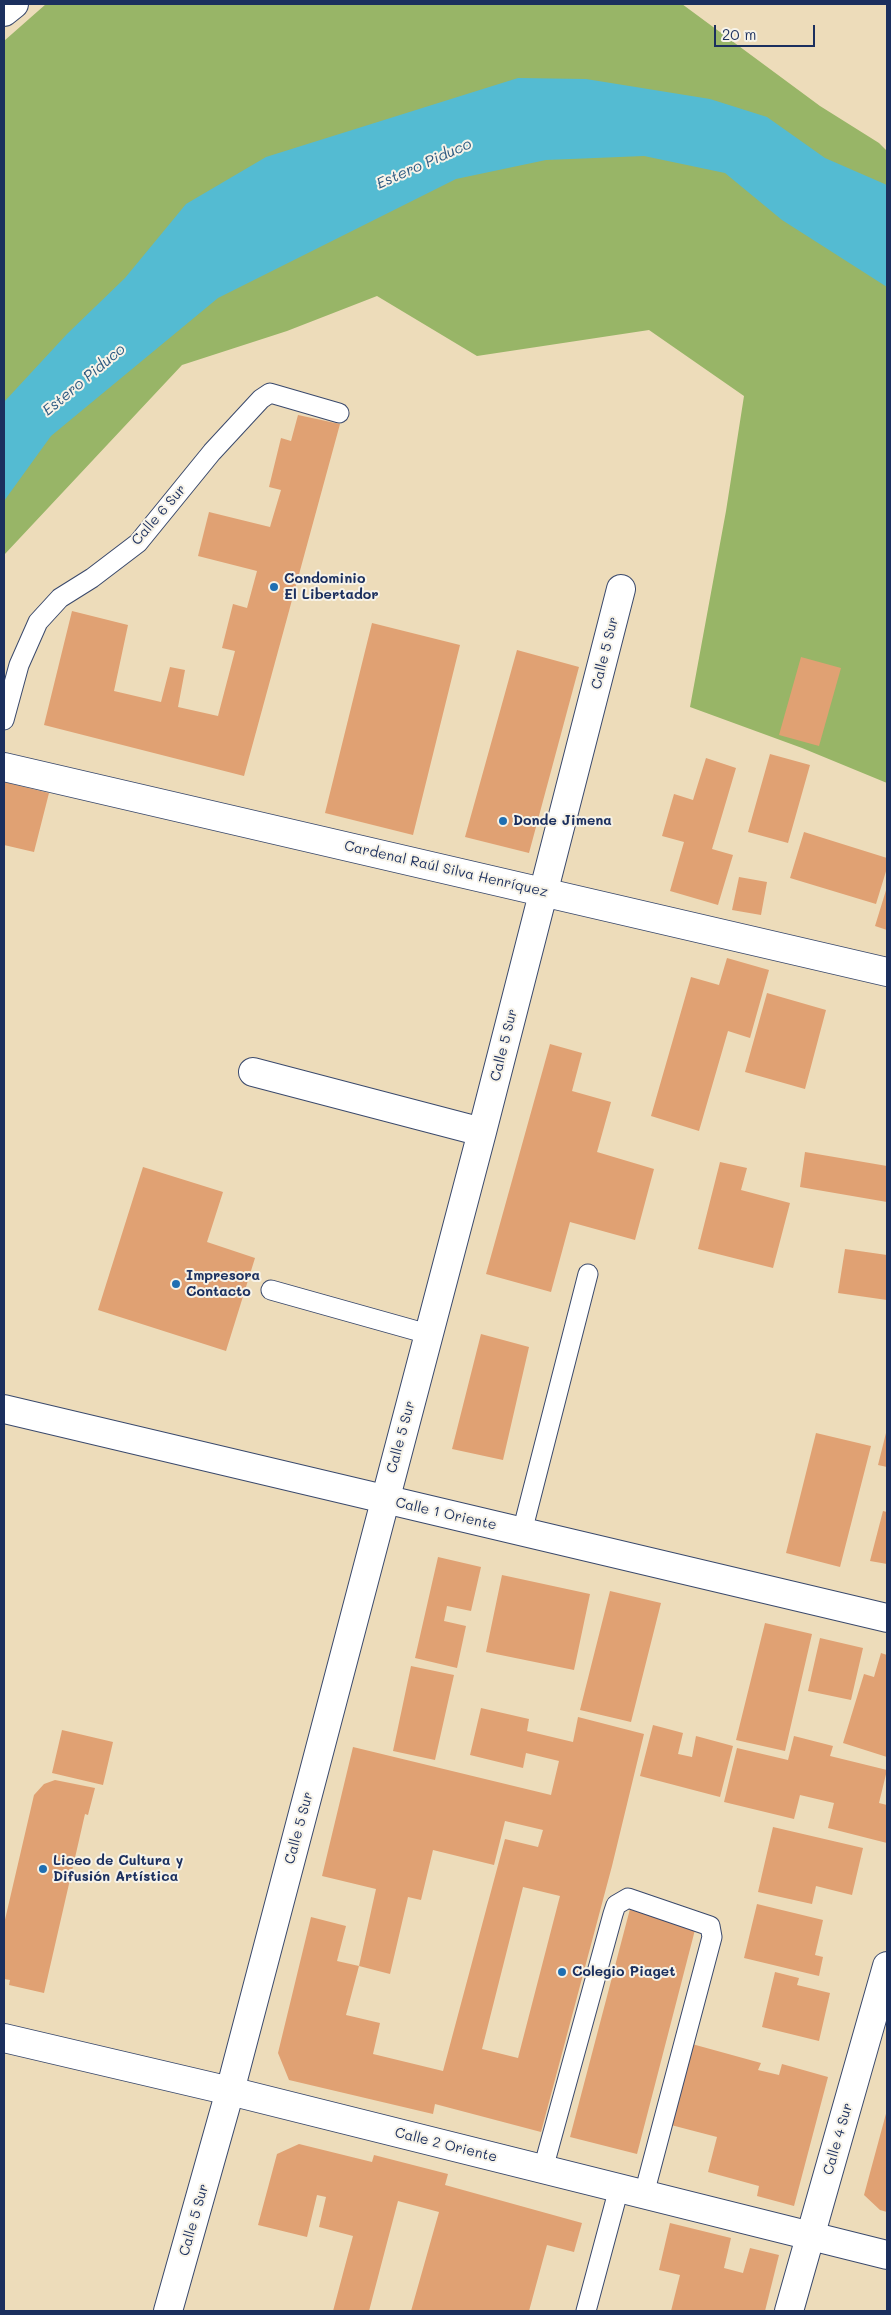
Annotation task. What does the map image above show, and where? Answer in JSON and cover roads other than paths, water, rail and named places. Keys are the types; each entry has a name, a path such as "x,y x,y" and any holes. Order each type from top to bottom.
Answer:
{"street":[{"path":"4,12 14,4"},
{"name":"Calle 5 Sur","path":"168,2311 230,2091 482,1132 621,590"},
{"name":"Cardenal Raúl Silva Henríquez","path":"4,767 887,972"},
{"path":"253,1072 482,1132"},
{"name":"Calle 1 Oriente","path":"4,1409 887,1618"},
{"name":"Calle 4 Sur","path":"788,2311 887,1966"},
{"name":"Calle 2 Oriente","path":"4,2038 230,2091 887,2254"}],"lane":[{"name":"Calle 6 Sur","path":"4,720 19,665 38,622 60,598 92,578 138,543 212,452 261,399 270,393 339,413"},
{"path":"522,1532 588,1274"},
{"path":"271,1290 428,1334"},
{"path":"543,2169 616,1905 628,1898 710,1926 712,1937 632,2191 586,2311"}],"water":[{"name":"Estero Piduco","path":"518,78 586,79 710,99 767,117 825,158 887,185 887,287 782,220 725,173 644,156 546,160 456,179 218,298 51,436 4,501 4,402 67,334 125,278 186,204 266,157"}],"place":[{"name":"Condominio El Libertador","path":"274,587"},
{"name":"Donde Jimena","path":"503,821"},
{"name":"Impresora Contacto","path":"176,1284"},
{"name":"Liceo de Cultura y Difusión Artística","path":"43,1869"},
{"name":"Colegio Piaget","path":"562,1972"}]}
